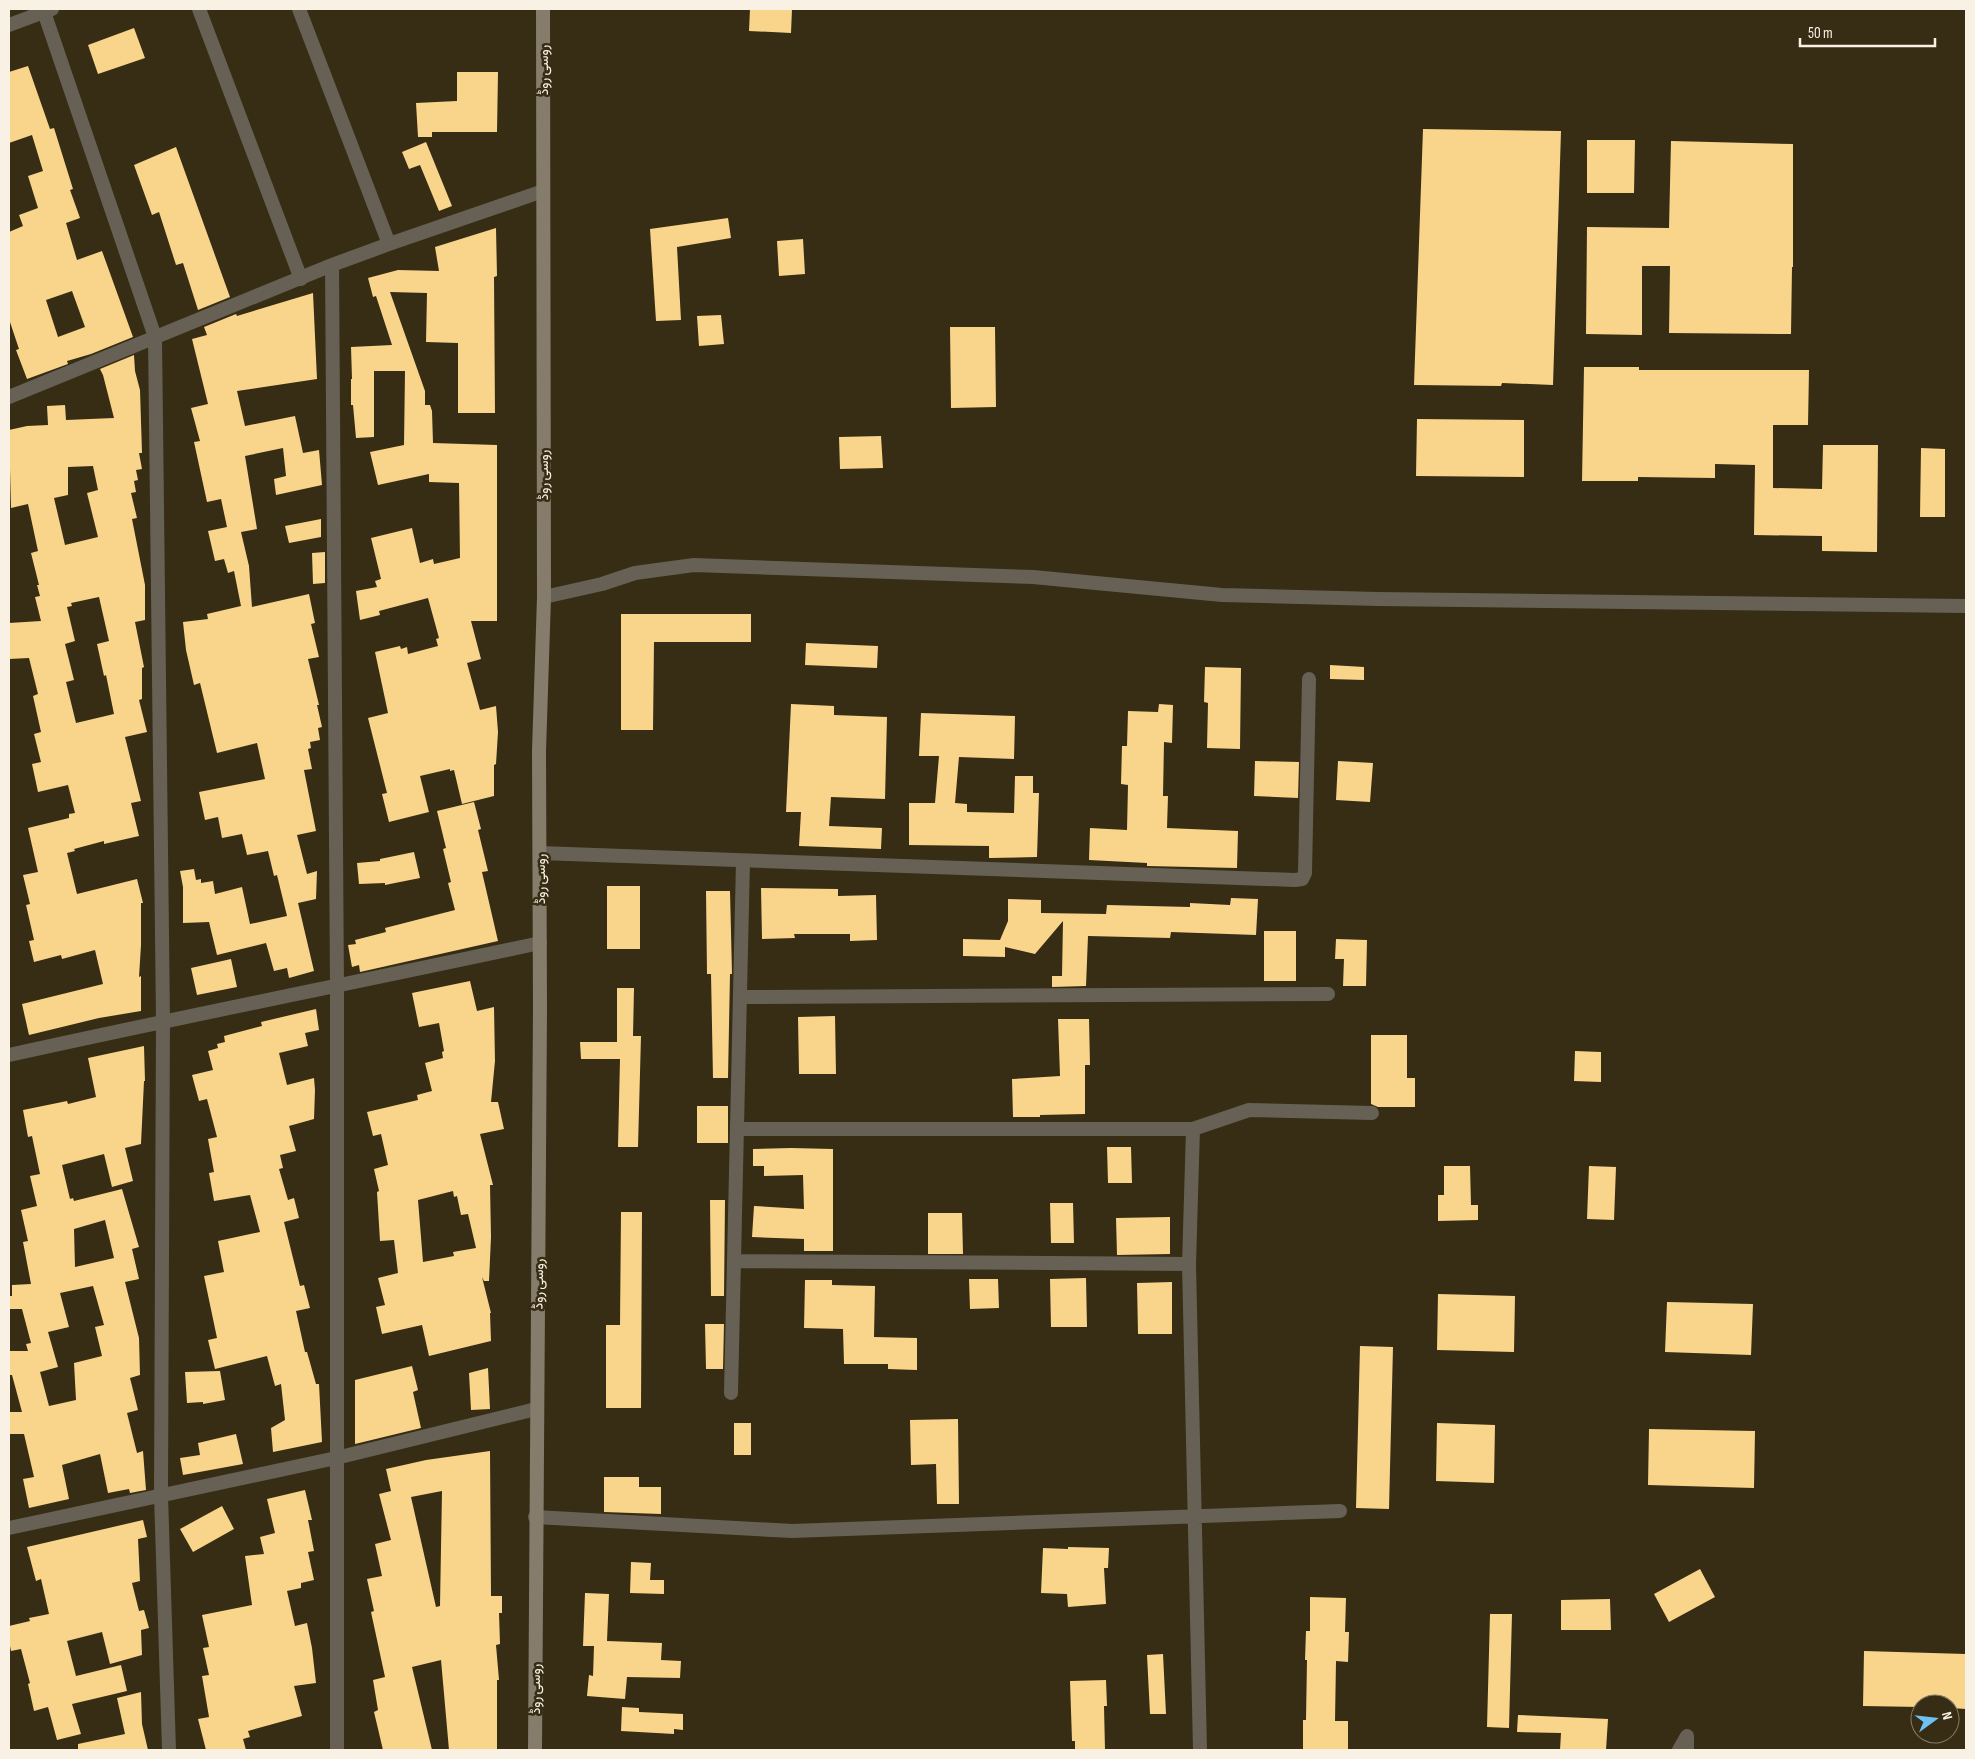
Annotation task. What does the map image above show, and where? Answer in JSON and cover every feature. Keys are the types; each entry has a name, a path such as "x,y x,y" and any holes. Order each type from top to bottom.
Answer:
{"main road":[{"name":"روسی روڈ","path":"535,1750 540,751 544,597 543,9"}],"street":[{"path":"199,9 301,279"},
{"path":"299,9 389,244"},
{"path":"9,25 46,10 155,337 163,1020 162,1496 169,1750"},
{"path":"9,398 332,265 543,191"},
{"path":"332,265 337,986 336,1458 338,1750"},
{"path":"544,597 602,584 635,573 694,565 1033,577 1222,595 1378,599 1966,606"},
{"path":"540,853 1302,879 1305,873 1309,679"},
{"path":"731,1393 743,861"},
{"path":"9,1055 163,1020 337,986 540,943"},
{"path":"740,997 1328,994"},
{"path":"737,1128 1193,1129 1249,1110 1372,1113"},
{"path":"1193,1129 1189,1264 1200,1750"},
{"path":"734,1261 1189,1264"},
{"path":"9,1528 336,1458 536,1409"},
{"path":"535,1517 792,1531 1340,1511"},
{"path":"1680,1750 1687,1736 1688,1750"}],"building":[{"path":"750,9 792,9 791,33 749,31"},
{"path":"134,28 145,58 98,74 88,45"},
{"path":"28,66 50,129 54,128 73,189 70,190 80,218 66,223 77,260 102,251 133,337 91,354 67,361 68,364 27,379 16,350 19,349 9,319 9,232 23,226 19,215 38,208 28,176 43,171 32,135 9,143 9,72","holes":["72,291 85,327 58,337 46,300"]},
{"path":"457,72 498,72 497,132 432,132 432,137 418,137 416,103 457,101"},
{"path":"1423,129 1561,131 1553,385 1502,383 1501,386 1414,385"},
{"path":"1587,140 1635,140 1634,193 1587,193"},
{"path":"1671,141 1793,144 1791,334 1669,333 1670,266 1642,266 1642,335 1586,334 1587,227 1669,228"},
{"path":"426,142 452,206 439,211 420,165 409,169 402,152"},
{"path":"176,147 230,297 198,310 183,263 176,265 159,212 152,215 134,165"},
{"path":"728,218 731,238 677,247 681,320 656,321 650,229"},
{"path":"496,228 497,276 494,277 495,413 458,413 458,343 426,342 427,293 390,292 425,391 425,405 430,405 432,411 433,443 497,445 497,621 471,621 481,659 467,663 480,710 496,706 498,732 496,764 494,765 494,796 462,804 454,770 450,771 450,769 420,776 429,812 389,822 382,794 387,793 368,718 388,713 375,652 400,646 401,649 407,647 408,654 438,646 436,639 439,638 428,598 379,611 380,615 360,620 356,591 377,587 375,581 381,579 371,538 412,528 420,563 433,559 434,564 460,558 459,483 429,482 429,474 378,485 370,452 404,445 405,371 374,371 374,437 356,438 353,405 351,405 351,347 392,345 376,296 373,297 368,278 398,270 439,271 435,247"},
{"path":"803,239 805,274 779,276 777,241"},
{"path":"313,293 317,379 237,391 245,426 295,416 303,453 319,450 322,485 276,495 274,479 286,476 283,448 245,456 257,529 241,532 249,566 252,607 309,594 315,623 311,624 319,657 308,659 322,727 318,728 320,740 310,742 311,748 308,749 312,769 304,770 316,831 297,835 307,874 317,871 316,899 298,903 314,971 289,978 287,968 274,971 266,943 217,955 209,922 183,923 183,887 180,871 194,869 196,880 201,879 201,883 213,881 215,894 242,887 250,924 287,916 277,875 274,876 268,851 247,855 242,834 222,838 218,817 205,820 199,792 265,779 257,743 217,753 200,683 194,685 186,650 183,622 208,619 207,614 241,606 234,571 228,573 224,559 215,561 208,531 227,527 221,499 207,502 194,442 200,441 191,408 208,404 192,339 207,335 204,327 236,314 237,316"},
{"path":"721,315 724,344 699,346 697,316"},
{"path":"950,327 995,327 996,407 951,408"},
{"path":"134,355 135,371 140,390 142,453 139,453 142,469 136,470 138,480 134,481 136,492 131,493 137,518 132,519 145,585 145,620 135,622 144,667 142,668 142,699 139,700 147,732 125,737 141,801 131,803 139,836 104,844 104,841 74,849 75,851 67,853 77,894 137,879 143,903 141,903 139,977 141,976 141,1011 99,1018 29,1035 22,1004 103,984 95,950 62,959 61,955 34,962 29,941 34,940 26,905 30,904 23,875 38,872 28,828 69,818 69,814 75,813 68,785 38,792 32,764 41,762 34,734 41,732 33,696 38,694 29,658 9,659 9,623 41,621 35,597 40,596 37,585 39,585 31,553 38,551 28,504 11,508 9,430 27,426 48,425 47,406 65,405 66,420 114,418 100,369","holes":["93,466 98,490 87,493 98,537 65,545 54,498 68,495 68,467","99,597 109,641 97,644 114,714 76,723 66,682 74,680 65,644 75,641 67,607 72,606 71,603"]},
{"path":"1584,367 1639,367 1639,370 1809,370 1808,425 1773,425 1773,488 1822,489 1823,445 1878,445 1877,552 1822,551 1822,536 1754,535 1755,465 1715,464 1715,478 1638,477 1638,481 1582,481"},
{"path":"1417,419 1524,420 1524,477 1416,476"},
{"path":"881,436 883,468 840,469 839,437"},
{"path":"1921,448 1945,449 1945,517 1920,517"},
{"path":"321,519 321,537 289,543 285,526"},
{"path":"325,552 325,583 313,584 312,553"},
{"path":"621,614 751,614 751,642 654,642 653,730 621,730"},
{"path":"806,643 878,646 877,668 805,665"},
{"path":"1330,665 1364,667 1364,680 1330,679"},
{"path":"1205,667 1241,668 1240,749 1207,748 1208,703 1204,702"},
{"path":"791,704 834,706 834,715 887,717 885,799 831,797 829,826 882,828 881,849 799,846 801,812 786,812"},
{"path":"1159,704 1173,705 1172,743 1164,742 1163,796 1168,796 1167,828 1238,831 1237,868 1147,866 1147,863 1089,860 1090,828 1127,830 1128,785 1121,784 1122,746 1127,746 1128,711 1158,712"},
{"path":"921,713 1015,716 1014,759 959,757 955,803 967,804 967,812 1014,813 1015,776 1033,776 1033,793 1039,793 1037,857 989,858 989,846 909,845 909,803 935,803 939,756 919,756"},
{"path":"1255,761 1299,762 1298,798 1254,796"},
{"path":"1338,761 1373,763 1370,802 1336,800"},
{"path":"474,802 481,829 478,830 488,871 482,872 498,941 360,972 359,965 352,967 348,945 356,944 355,940 386,932 385,928 455,910 448,883 451,882 443,849 446,848 437,811"},
{"path":"414,852 420,878 385,885 385,883 359,884 357,863 380,861 380,859"},
{"path":"607,886 640,886 640,949 607,949"},
{"path":"761,888 838,889 838,896 876,895 877,940 850,941 850,934 794,934 795,938 762,939"},
{"path":"706,891 730,891 732,974 730,974 728,1078 713,1078 711,974 707,974"},
{"path":"1231,898 1258,899 1256,935 1171,932 1170,938 1088,936 1086,986 1052,987 1052,976 1062,976 1063,921 1035,954 1005,947 1005,957 963,956 963,939 1000,940 1008,921 1008,899 1041,900 1041,913 1106,914 1107,905 1190,907 1190,903 1230,905"},
{"path":"1264,931 1296,931 1296,981 1264,981"},
{"path":"1336,939 1367,940 1366,986 1343,986 1344,959 1335,959"},
{"path":"231,959 237,987 197,995 191,968"},
{"path":"470,981 477,1011 494,1007 495,1061 491,1102 498,1102 504,1129 480,1134 493,1185 490,1185 491,1237 489,1281 484,1281 482,1277 491,1313 491,1341 429,1356 422,1325 382,1334 376,1307 385,1305 378,1278 398,1273 394,1240 380,1241 377,1192 379,1191 374,1169 388,1165 381,1134 373,1136 367,1112 418,1100 417,1095 432,1091 425,1063 443,1058 442,1052 444,1051 439,1023 419,1027 412,993","holes":["453,1191 454,1197 457,1196 461,1215 468,1214 476,1248 453,1252 454,1256 423,1262 418,1200"]},
{"path":"617,988 634,988 633,1036 641,1036 638,1147 618,1147 620,1059 581,1059 580,1042 617,1042"},
{"path":"316,1009 319,1030 305,1033 308,1046 279,1053 287,1085 314,1078 315,1090 314,1119 289,1126 296,1151 280,1155 283,1168 279,1169 288,1200 294,1198 299,1218 284,1222 300,1286 304,1285 310,1308 296,1311 305,1352 307,1352 316,1384 319,1384 322,1442 273,1452 271,1428 285,1420 281,1384 275,1386 267,1356 215,1369 208,1340 217,1338 204,1276 224,1272 218,1241 260,1232 250,1195 214,1201 209,1173 214,1172 208,1139 217,1137 207,1099 199,1101 192,1075 213,1070 208,1051 218,1048 217,1044 225,1042 224,1036 262,1026 261,1022"},
{"path":"835,1016 836,1074 799,1074 798,1017"},
{"path":"1058,1019 1089,1019 1090,1065 1085,1065 1085,1114 1013,1117 1012,1079 1060,1076"},
{"path":"1371,1035 1407,1035 1407,1078 1415,1078 1415,1107 1378,1107 1371,1104"},
{"path":"144,1046 145,1081 141,1144 125,1148 133,1181 112,1187 104,1154 62,1165 70,1199 73,1198 74,1201 122,1189 139,1247 132,1249 139,1279 125,1282 139,1338 140,1375 130,1378 138,1410 127,1413 137,1453 143,1451 146,1490 130,1493 129,1489 108,1493 100,1454 62,1465 69,1499 29,1508 23,1479 34,1477 24,1434 9,1434 9,1412 22,1412 12,1375 9,1375 9,1351 28,1351 26,1344 31,1343 22,1309 9,1309 9,1296 12,1296 12,1285 31,1284 23,1242 28,1241 21,1210 37,1206 30,1176 40,1174 32,1136 28,1137 23,1110 67,1101 68,1104 96,1097 88,1058","holes":["105,1220 114,1258 75,1267 74,1229","93,1286 104,1325 95,1327 102,1356 74,1363 76,1400 49,1406 40,1372 58,1367 48,1332 69,1327 60,1293"]},
{"path":"1575,1051 1601,1052 1601,1082 1574,1081"},
{"path":"697,1106 728,1106 728,1143 697,1143"},
{"path":"1107,1147 1131,1147 1132,1183 1108,1183"},
{"path":"753,1149 833,1149 833,1251 804,1251 804,1239 752,1237 754,1206 804,1209 803,1175 764,1176 764,1166 753,1166"},
{"path":"1444,1166 1470,1166 1471,1205 1478,1205 1478,1220 1438,1221 1438,1195 1444,1195"},
{"path":"1589,1166 1616,1167 1614,1220 1587,1219"},
{"path":"710,1200 725,1200 724,1296 711,1296"},
{"path":"1050,1203 1073,1203 1074,1243 1051,1243"},
{"path":"621,1212 642,1212 641,1408 606,1408 606,1325 620,1325"},
{"path":"928,1213 962,1213 963,1254 928,1254"},
{"path":"1170,1217 1170,1254 1117,1255 1116,1218"},
{"path":"1086,1278 1087,1327 1051,1327 1050,1279"},
{"path":"969,1279 998,1279 999,1308 970,1309"},
{"path":"805,1280 832,1280 832,1285 875,1286 874,1337 917,1338 917,1370 888,1369 888,1364 844,1364 843,1329 804,1328"},
{"path":"1172,1282 1172,1334 1138,1334 1137,1283"},
{"path":"1438,1294 1515,1296 1514,1352 1437,1350"},
{"path":"1667,1302 1753,1304 1751,1355 1665,1352"},
{"path":"705,1324 724,1324 723,1369 706,1369"},
{"path":"1360,1346 1393,1347 1389,1509 1356,1508"},
{"path":"412,1366 418,1390 413,1392 421,1428 355,1444 355,1380"},
{"path":"488,1368 490,1409 471,1410 469,1373"},
{"path":"220,1371 225,1400 203,1404 203,1402 187,1403 185,1372"},
{"path":"958,1419 959,1504 937,1504 936,1464 911,1465 910,1420"},
{"path":"734,1423 751,1423 751,1455 734,1455"},
{"path":"1437,1423 1495,1425 1494,1483 1436,1481"},
{"path":"1649,1429 1755,1431 1754,1488 1648,1485"},
{"path":"236,1434 243,1464 183,1475 180,1458 200,1455 198,1443"},
{"path":"490,1451 491,1596 502,1596 502,1613 499,1613 500,1644 496,1645 499,1680 497,1680 497,1750 449,1750 441,1660 412,1667 432,1750 383,1750 374,1712 378,1710 373,1680 385,1677 371,1612 374,1611 367,1579 382,1576 375,1544 391,1540 379,1494 391,1491 386,1469 426,1460","holes":["442,1491 440,1606 436,1607 411,1497"]},
{"path":"604,1477 639,1477 639,1487 661,1487 661,1514 604,1512"},
{"path":"305,1490 312,1520 308,1520 314,1551 308,1552 314,1580 301,1583 301,1588 287,1591 295,1626 307,1623 316,1683 294,1686 302,1716 248,1731 250,1737 243,1739 246,1750 206,1750 198,1719 209,1717 202,1676 209,1675 203,1648 209,1647 202,1615 252,1605 245,1556 264,1554 260,1537 275,1533 267,1499"},
{"path":"222,1506 234,1529 193,1552 180,1529"},
{"path":"143,1520 147,1537 138,1539 140,1581 132,1583 139,1611 144,1610 149,1628 141,1630 142,1655 110,1664 102,1632 67,1641 76,1676 121,1665 127,1691 72,1704 81,1734 57,1740 48,1707 34,1711 28,1684 30,1683 21,1649 11,1651 9,1641 9,1626 30,1621 29,1618 49,1614 41,1579 36,1581 27,1547"},
{"path":"1068,1547 1109,1548 1108,1568 1104,1568 1106,1604 1068,1607 1067,1594 1041,1593 1043,1548 1068,1549"},
{"path":"631,1562 651,1563 650,1580 664,1580 664,1594 630,1593"},
{"path":"1700,1569 1715,1597 1669,1622 1654,1594"},
{"path":"585,1593 609,1594 607,1641 662,1643 661,1660 681,1661 680,1678 627,1677 625,1699 587,1696 589,1675 593,1676 594,1646 583,1646"},
{"path":"1310,1597 1346,1598 1345,1632 1349,1632 1348,1662 1336,1661 1335,1721 1348,1721 1348,1750 1303,1750 1303,1720 1306,1720 1306,1631 1310,1631"},
{"path":"1610,1599 1611,1630 1561,1630 1561,1600"},
{"path":"1490,1614 1512,1614 1509,1728 1487,1727"},
{"path":"1864,1651 1966,1654 1966,1709 1960,1709 1960,1694 1910,1694 1910,1707 1863,1706"},
{"path":"1163,1654 1166,1714 1150,1714 1147,1655"},
{"path":"1106,1680 1107,1706 1104,1706 1105,1750 1075,1750 1075,1741 1072,1741 1070,1681"},
{"path":"141,1692 142,1724 148,1750 78,1750 78,1744 125,1734 117,1698"},
{"path":"622,1707 639,1708 639,1712 683,1714 683,1730 674,1729 674,1734 621,1731"},
{"path":"1518,1715 1608,1719 1606,1750 1560,1750 1561,1733 1517,1732"}]}
